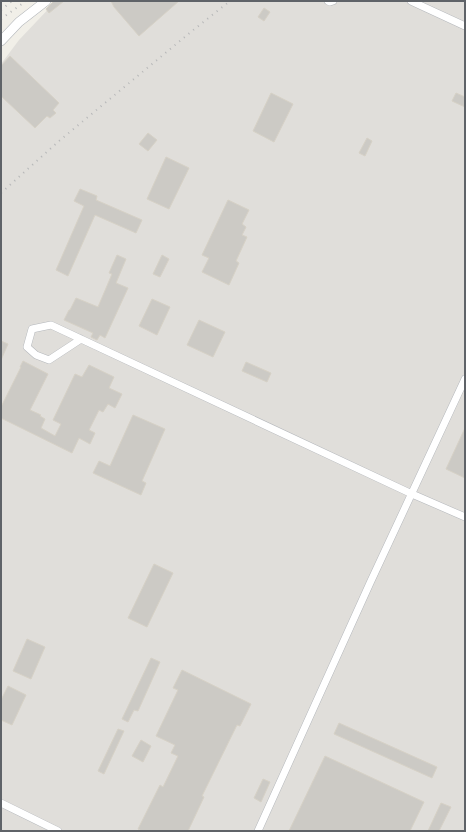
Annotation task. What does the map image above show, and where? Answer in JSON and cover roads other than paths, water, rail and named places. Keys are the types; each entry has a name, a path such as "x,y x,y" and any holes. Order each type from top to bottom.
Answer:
{"street":[{"path":"1,41 19,22 46,1"},
{"path":"328,1 333,1"},
{"path":"411,1 465,26"},
{"path":"81,338 49,360 36,355 27,347 32,329 50,325 81,338 465,518"},
{"path":"258,831 370,583 465,379"},
{"path":"1,803 58,831"}],"railway":[{"path":"1,10 12,1"},
{"path":"1,19 26,1"},
{"path":"1,193 59,141 230,1"}]}
